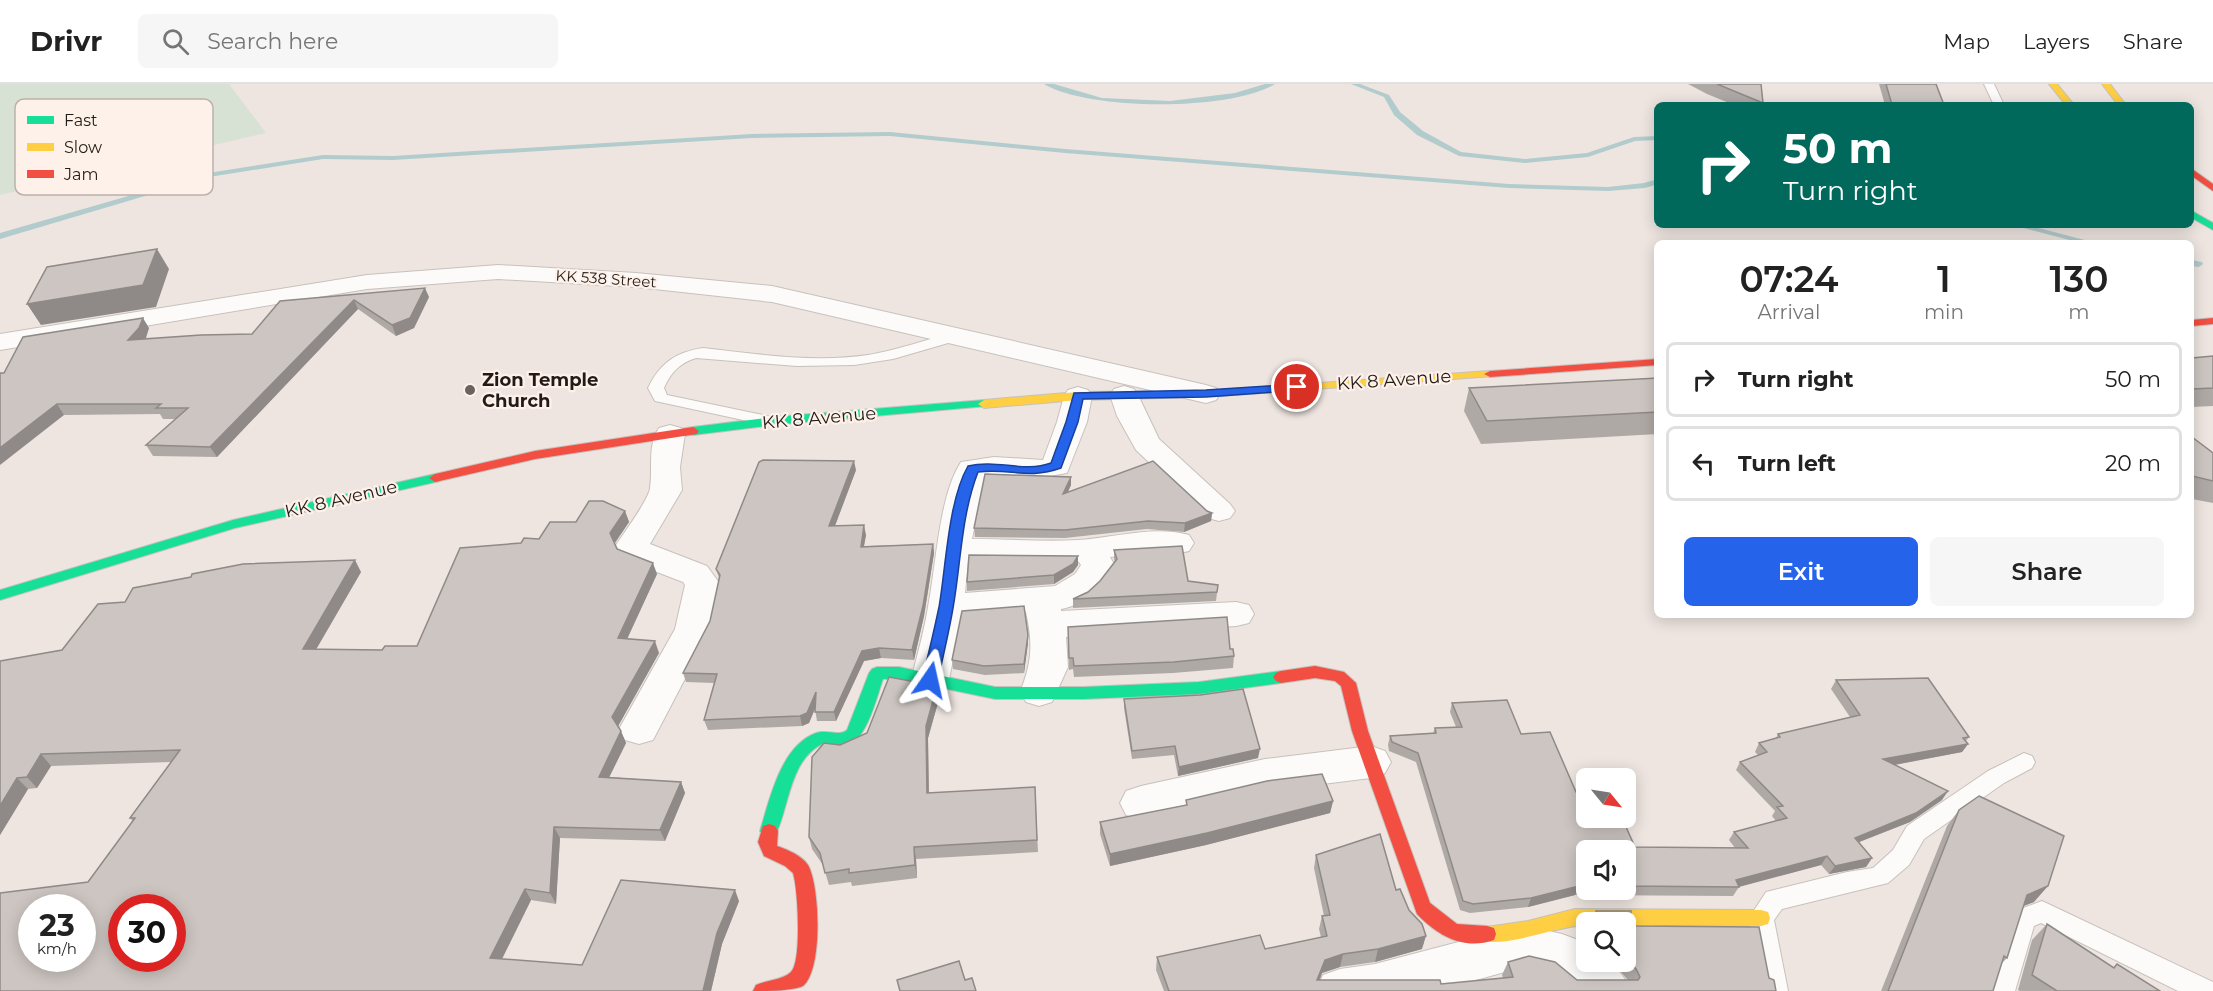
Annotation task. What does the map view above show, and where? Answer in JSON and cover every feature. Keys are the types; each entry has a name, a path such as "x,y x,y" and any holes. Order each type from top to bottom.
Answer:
{"main road":[{"path":"2053,84 2068,102"},
{"path":"2106,84 2120,102"},
{"path":"2194,174 2213,188"},
{"path":"2194,215 2210,226"},
{"path":"2194,323 2213,321"},
{"name":"KK 8 Avenue","path":"0,595 233,524 535,455 670,434 773,421 1078,396 1206,394 1654,362"},
{"path":"763,991 792,983 803,971 807,893 803,871 787,857 770,851 767,842 793,767 804,747 823,737 842,740 853,734 877,673 899,673 995,693 1084,693 1199,688 1315,672 1339,676 1348,683 1360,730 1423,908 1442,928 1470,936 1528,929 1575,917 1761,918"}],"street":[{"name":"KK 538 Street","path":"0,342 182,310 367,282 498,272 636,280 772,294 1206,394"},
{"path":"1124,394 1132,416 1147,444 1219,511"},
{"path":"930,680 946,606 953,550 966,485 972,469 996,466 1024,471 1041,471 1056,466 1072,422 1078,396"},
{"path":"639,729 693,629 703,584 695,574 635,551 633,545 666,490 665,467 670,434"},
{"path":"953,550 1093,558 1130,543 1177,543"},
{"path":"1044,612 1087,582 1093,558"},
{"path":"1093,558 1103,622"},
{"path":"946,606 1044,612 1103,622 1236,614"},
{"path":"1039,692 1049,667 1044,612"},
{"path":"1141,803 1265,775 1371,762"},
{"path":"1340,991 1375,986 1523,946 1562,955 1607,991"}],"lane":[{"path":"1989,84 1998,102"},
{"path":"773,421 661,398 656,388 662,374 687,354 703,352 807,363 856,361 918,348 957,336"},
{"path":"1775,991 1761,918 1775,900 1857,880 1877,878 1895,865 1910,846 1915,833 1996,777 2024,762"},
{"path":"2002,991 2024,919 2042,912 2205,991"}],"green space":[{"path":"0,84 229,84 266,133 213,145 213,99 15,99 15,192 0,195"}],"building":[{"path":"1717,84 1761,84 1763,102"},
{"path":"1886,84 1936,84 1943,102 1891,102"},
{"path":"157,249 143,285 27,304 47,267"},
{"path":"425,288 410,318 392,325 354,300 210,447 146,445 188,408 156,408 161,404 57,404 0,448 0,373 4,373 23,337 143,318 139,328 128,340 252,334 280,301"},
{"path":"2213,356 2213,388 2194,389 2194,358"},
{"path":"1654,378 1654,412 1487,421 1469,388"},
{"path":"2194,439 2213,453 2213,481 2194,476"},
{"path":"763,460 854,461 829,526 864,525 861,547 933,544 923,606 912,650 879,648 862,651 834,712 815,712 816,692 807,713 800,716 704,720 717,674 683,673 710,621 720,575 716,569 759,462"},
{"path":"1153,461 1207,511 1212,513 1185,523 1148,521 1065,530 974,528 985,474 1071,477 1063,494"},
{"path":"589,501 603,501 625,511 610,533 617,549 653,563 618,638 655,641 612,717 621,731 599,777 681,782 660,830 554,827 550,893 525,889 490,958 582,965 621,880 735,890 717,933 703,991 0,991 0,893 88,882 135,818 130,818 180,750 41,754 27,777 17,778 0,806 0,661 62,650 98,604 125,602 133,588 243,564 355,560 303,649 382,650 385,646 417,646 460,548 521,543 524,538 539,539 550,522 576,522"},
{"path":"1182,546 1188,581 1218,585 1217,592 1073,599 1088,592 1100,581 1117,559 1114,550"},
{"path":"969,555 1078,556 1073,564 1054,575 967,582"},
{"path":"1024,606 1028,635 1024,664 984,666 952,660 962,611"},
{"path":"1227,617 1230,649 1233,649 1234,656 1174,662 1074,666 1073,658 1069,658 1068,627"},
{"path":"889,677 937,686 926,726 927,793 1035,787 1037,840 914,847 915,865 849,873 849,869 825,873 820,853 809,837 812,757 824,743 840,745 867,733"},
{"path":"1928,678 1969,737 1963,738 1968,744 1883,759 1948,791 1916,813 1855,838 1872,858 1835,866 1827,856 1736,880 1739,887 1636,886 1636,847 1748,848 1734,832 1787,818 1777,807 1783,806 1740,762 1767,752 1759,743 1780,737 1778,734 1860,715 1836,680"},
{"path":"1243,689 1260,749 1179,767 1175,746 1132,751 1124,699 1200,695"},
{"path":"1507,700 1521,734 1550,732 1576,792 1576,828 1626,828 1632,840 1576,840 1576,887 1531,898 1473,904 1463,901 1418,753 1392,742 1390,736 1436,733 1435,728 1462,727 1452,703"},
{"path":"1322,774 1333,801 1207,833 1110,854 1100,822 1187,805 1186,800 1267,781"},
{"path":"1979,796 2064,836 2048,886 2027,895 2007,958 2004,956 1993,991 1888,991 1959,810"},
{"path":"1380,834 1396,890 1400,889 1409,910 1422,924 1426,936 1325,960 1317,980 1440,980 1441,984 1513,977 1508,962 1529,956 1555,962 1577,980 1638,980 1640,977 1636,969 1636,926 1759,927 1769,978 1774,980 1776,991 1169,991 1157,957 1260,935 1265,949 1327,936 1322,916 1330,915 1316,855"},
{"path":"1596,911 1631,912 1596,912"},
{"path":"2047,924 2114,968 2117,964 2160,991 2057,991 2032,975"},
{"path":"959,961 965,980 972,978 976,991 900,991 897,980"}],"waterway":[{"path":"1047,84 1102,100 1170,103 1236,95 1272,84"},
{"path":"1354,84 1387,96 1397,113 1420,133 1459,154 1525,161 1588,155 1634,139 1654,138"},
{"path":"213,174 323,157 393,158 752,136 890,134 1065,151 1509,186 1608,189 1628,188 1654,182"},
{"path":"0,236 140,195"},
{"path":"2029,228 2079,240"},
{"path":"2194,263 2199,264"}],"traffic: fast":[{"path":"2194,215 2213,227"},
{"path":"693,431 773,421 984,404"},
{"path":"0,595 233,524 435,478"},
{"path":"769,831 787,777 802,751 811,742 822,737 846,739 853,734 877,673 899,673 995,693 1084,693 1199,688 1281,677"}],"traffic: slow":[{"path":"2053,84 2068,102"},
{"path":"2106,84 2120,102"},
{"path":"984,404 1078,396 1206,394 1490,374"},
{"path":"1487,934 1528,929 1575,917 1761,918"}],"traffic: jam":[{"path":"2194,174 2213,188"},
{"path":"2194,323 2213,321"},
{"path":"1490,374 1654,362"},
{"path":"435,478 535,455 693,431"},
{"path":"1281,677 1315,672 1339,676 1348,683 1360,731 1423,908 1451,931 1467,935 1487,934"},
{"path":"763,991 788,984 801,975 807,940 804,878 798,866 770,851 767,842 769,831"}],"place":[{"name":"Zion Temple Church","path":"470,390"}],"route":[{"path":"930,680 946,606 952,556 966,485 972,469 996,466 1024,471 1041,471 1056,466 1072,422 1078,396 1206,394 1297,387"}]}
